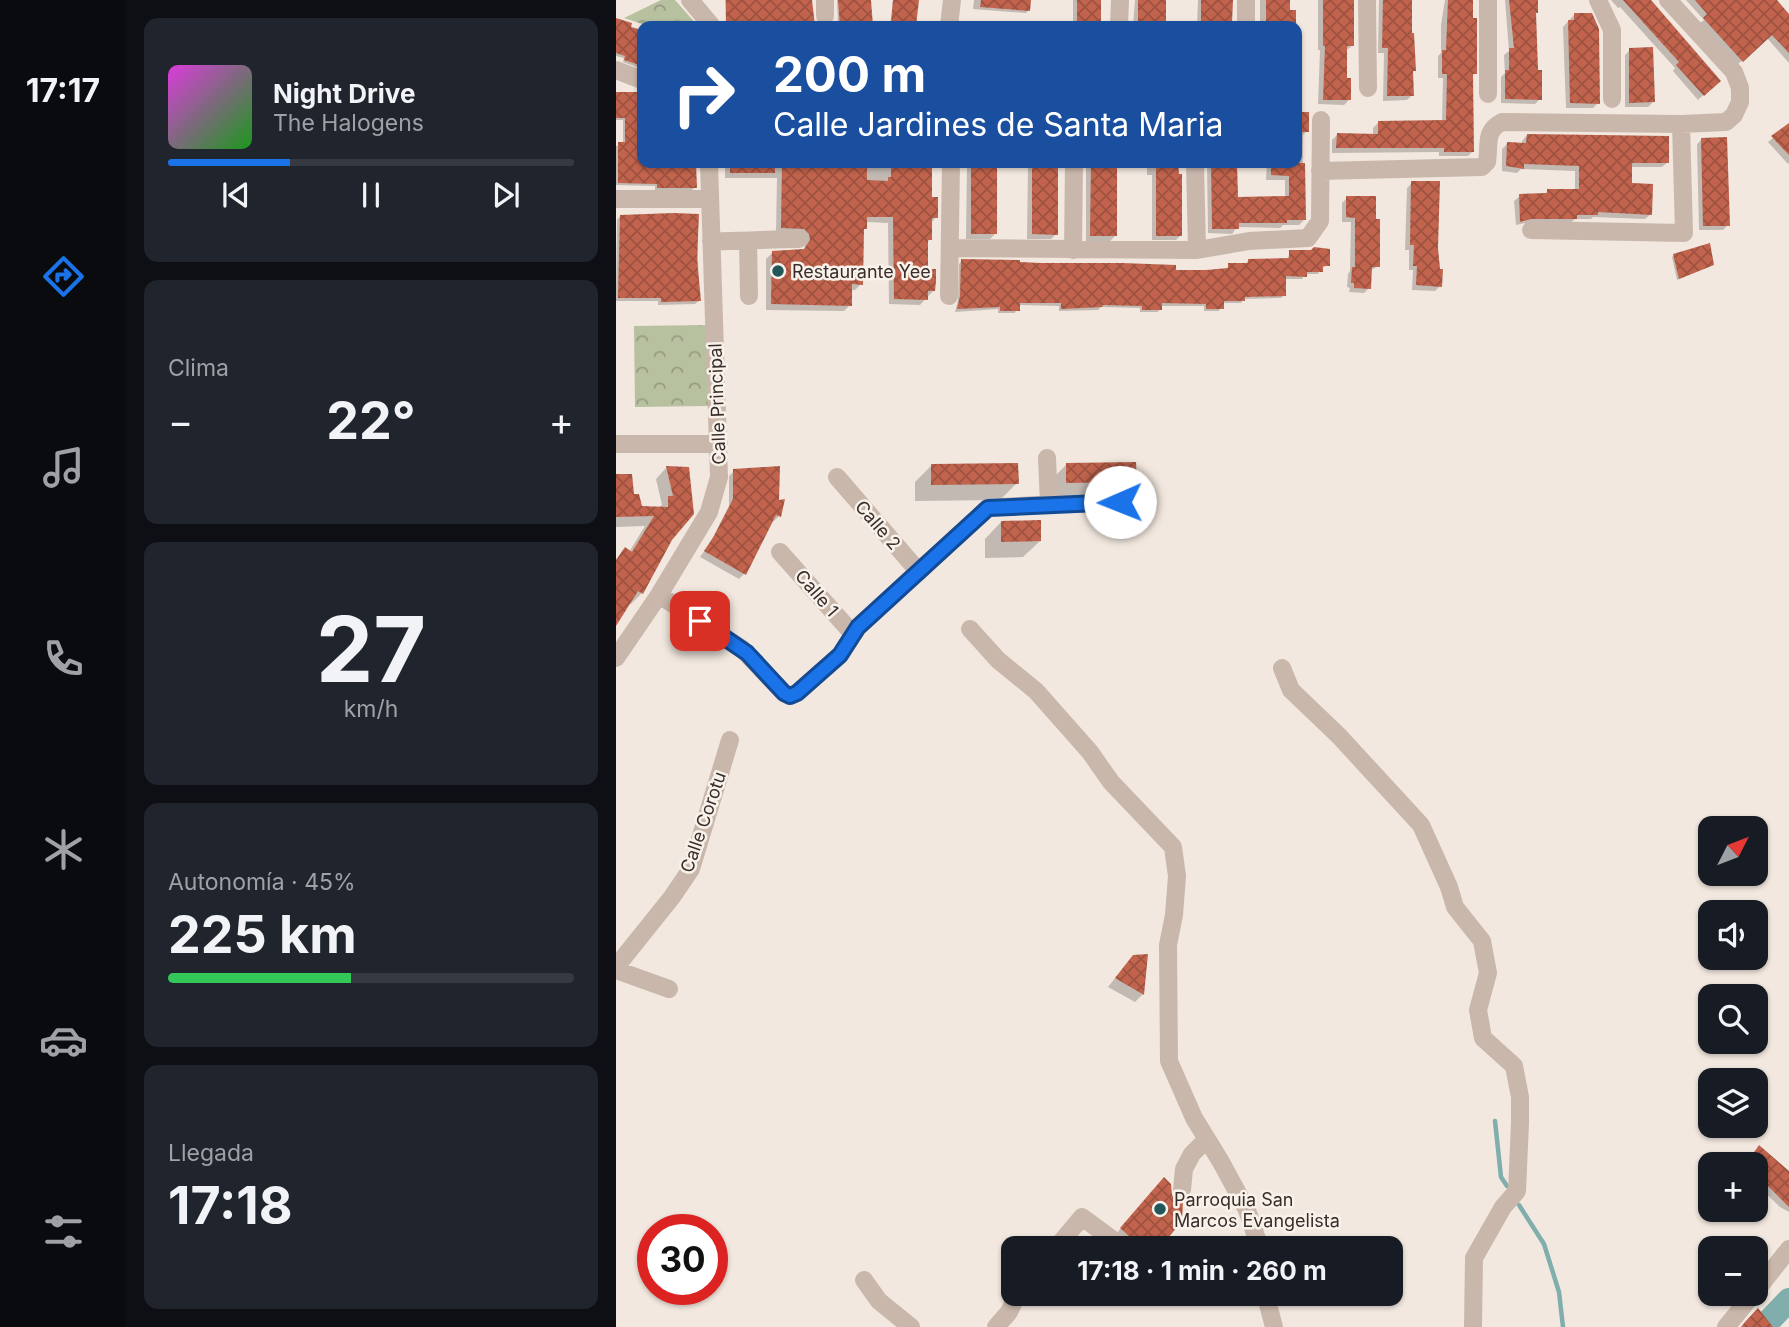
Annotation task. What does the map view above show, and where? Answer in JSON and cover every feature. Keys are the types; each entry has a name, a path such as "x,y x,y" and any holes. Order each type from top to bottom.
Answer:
{"street":[{"path":"691,0 707,21"},
{"path":"710,0 711,21"},
{"path":"950,21 952,0"},
{"path":"1119,21 1120,0"},
{"path":"1246,0 1246,21"},
{"path":"1367,0 1368,88"},
{"path":"1488,0 1488,94"},
{"path":"1598,0 1612,30 1612,99"},
{"path":"1320,171 1482,167 1487,162 1488,135 1493,127 1502,122 1726,122 1734,115 1740,102 1740,88 1734,72 1668,0"},
{"path":"616,70 637,78"},
{"path":"950,248 1197,250 1249,241 1308,238 1320,221 1321,120"},
{"path":"1531,230 1684,233 1681,124"},
{"name":"Calle Principal","path":"616,658 659,595 709,512 719,477 709,168"},
{"path":"949,296 951,168"},
{"path":"1073,250 1074,168"},
{"path":"1195,168 1197,250"},
{"path":"616,199 709,199"},
{"path":"711,241 799,240"},
{"path":"748,242 749,296"},
{"path":"616,444 719,444"},
{"path":"1047,458 1049,504"},
{"name":"Calle 2","path":"837,477 919,572"},
{"path":"659,595 740,648 790,696 797,693 840,655 858,627 988,508 1143,502"},
{"name":"Calle 1","path":"780,552 853,634"},
{"path":"970,629 998,660 1036,691 1090,752 1111,782 1173,847 1177,876 1168,945 1169,1061 1206,1140 1222,1162 1247,1210 1256,1236"},
{"path":"1282,668 1291,690 1339,736 1422,824 1455,907 1482,941 1488,973 1478,1010 1483,1038 1514,1066 1520,1097 1520,1123 1517,1191 1503,1207 1474,1258 1473,1327"},
{"name":"Calle Corotu","path":"616,968 691,869 730,740"},
{"path":"616,968 669,989"},
{"path":"1182,1189 1184,1169 1192,1154 1206,1140"},
{"path":"1066,1236 1082,1217 1108,1236"},
{"path":"1768,1276 1789,1249"},
{"path":"864,1280 879,1301 911,1327"},
{"path":"996,1327 1012,1306"},
{"path":"1268,1306 1274,1327"},
{"path":"1726,1327 1744,1306"}],"green space":[{"path":"661,0 675,0 694,21 637,22 624,18"},
{"path":"707,325 708,406 635,407 634,326"}],"building":[{"path":"726,0 812,0 814,21 726,21"},
{"path":"838,0 871,0 873,21 840,21"},
{"path":"893,0 919,0 917,21 891,21"},
{"path":"981,0 1031,0 1030,11 980,7"},
{"path":"1077,0 1101,0 1101,21 1077,21"},
{"path":"1138,0 1166,0 1166,21 1138,21"},
{"path":"1201,0 1233,0 1232,21 1201,21"},
{"path":"1266,0 1290,0 1290,10 1296,10 1296,21 1266,21"},
{"path":"1323,0 1354,0 1354,46 1347,46 1347,78 1351,78 1351,100 1323,100"},
{"path":"1383,0 1412,0 1416,71 1413,71 1414,96 1387,96 1388,48 1382,48"},
{"path":"1448,0 1473,0 1473,18 1477,18 1477,74 1473,74 1474,152 1444,152 1444,148 1336,148 1337,133 1378,134 1378,121 1446,120 1447,74 1442,74 1442,50 1446,50"},
{"path":"1509,0 1538,0 1538,70 1542,70 1542,100 1505,99 1505,70 1509,70 1509,48 1514,48"},
{"path":"1623,0 1651,0 1721,81 1704,96 1676,65 1679,62"},
{"path":"1695,0 1777,0 1789,14 1789,53 1772,35 1743,62 1703,18 1707,14"},
{"path":"1574,13 1592,13 1599,29 1600,104 1570,103 1568,20 1574,20"},
{"path":"616,18 632,23 631,27 637,29 637,64 624,60 625,56 616,53"},
{"path":"1653,47 1655,102 1629,103 1629,48"},
{"path":"616,92 637,92 637,168 696,168 697,188 657,188 657,184 618,183 618,142 625,142 625,118 616,118"},
{"path":"1302,112 1309,112 1309,132 1302,132"},
{"path":"1789,123 1789,155 1771,136"},
{"path":"1527,134 1669,136 1669,163 1632,163 1632,183 1653,184 1652,215 1598,212 1598,215 1577,215 1577,219 1531,219 1520,222 1519,194 1547,193 1547,189 1579,189 1579,166 1524,164 1524,169 1506,166 1507,142 1526,143"},
{"path":"1727,137 1730,226 1703,226 1701,138"},
{"path":"1302,163 1305,163 1306,220 1287,220 1287,223 1239,223 1239,229 1212,229 1211,168 1237,168 1238,197 1289,196 1289,176 1271,175 1271,168 1302,168"},
{"path":"730,168 775,168 775,173 730,173"},
{"path":"782,168 867,168 867,180 888,181 891,168 932,168 932,197 938,197 938,218 932,218 932,240 928,240 928,269 936,269 935,291 928,291 928,300 894,299 893,217 867,217 867,229 864,229 863,285 852,284 852,306 771,304 772,251 804,249 810,240 804,229 781,228"},
{"path":"971,168 997,168 997,234 971,234"},
{"path":"1032,168 1058,168 1058,235 1032,234"},
{"path":"1091,168 1117,168 1117,236 1090,236"},
{"path":"1156,168 1178,168 1179,174 1182,174 1182,236 1156,236"},
{"path":"1411,181 1440,181 1438,248 1440,269 1443,269 1442,287 1416,285 1414,245 1410,245"},
{"path":"1346,196 1376,196 1376,219 1380,219 1380,267 1372,267 1371,289 1354,288 1354,283 1351,283 1352,267 1355,267 1355,218 1346,217"},
{"path":"699,214 697,259 701,301 661,302 661,298 618,298 620,215"},
{"path":"1710,243 1714,265 1679,279 1673,254"},
{"path":"1314,247 1330,249 1330,266 1323,266 1323,272 1307,272 1307,277 1286,276 1286,296 1245,297 1245,301 1224,301 1224,309 1206,309 1206,304 1162,303 1162,310 1142,310 1142,306 1102,305 1103,307 1061,309 1061,303 1020,303 1020,311 1000,311 1000,307 957,309 961,259 1176,265 1176,270 1206,270 1228,268 1228,263 1248,263 1248,259 1289,258 1289,250 1311,250"},
{"path":"1136,462 1137,482 1066,483 1066,463"},
{"path":"1018,463 1019,484 931,485 931,464"},
{"path":"666,466 689,467 694,514 672,540 643,594 638,591 616,626 616,560 625,547 632,552 654,516 616,517 616,474 632,474 634,494 639,494 642,506 668,507 668,496 673,496"},
{"path":"780,466 779,500 785,499 781,517 776,515 746,575 704,551 733,499 733,469"},
{"path":"1041,520 1041,541 1001,542 1001,521"},
{"path":"1148,954 1144,995 1115,978 1133,955"},
{"path":"1759,1145 1767,1152 1754,1152"},
{"path":"1768,1153 1789,1171 1789,1207 1768,1186"},
{"name":"Parroquia San Marcos Evangelista","path":"1164,1177 1171,1184 1172,1195 1176,1200 1183,1201 1182,1221 1170,1236 1129,1236 1120,1228"},
{"path":"1758,1308 1773,1327 1741,1327 1745,1322"}],"waterway":[{"path":"1495,1121 1501,1177 1507,1186"},
{"path":"1519,1205 1544,1244 1559,1292 1563,1327"},
{"path":"1763,1327 1789,1300"}],"place":[{"name":"Restaurante Yee","path":"778,271"},
{"name":"Parroquia San Marcos Evangelista","path":"1160,1209"}],"route":[{"path":"700,621 747,653 784,693 790,696 797,693 840,655 858,627 988,508 1120,502"}]}
